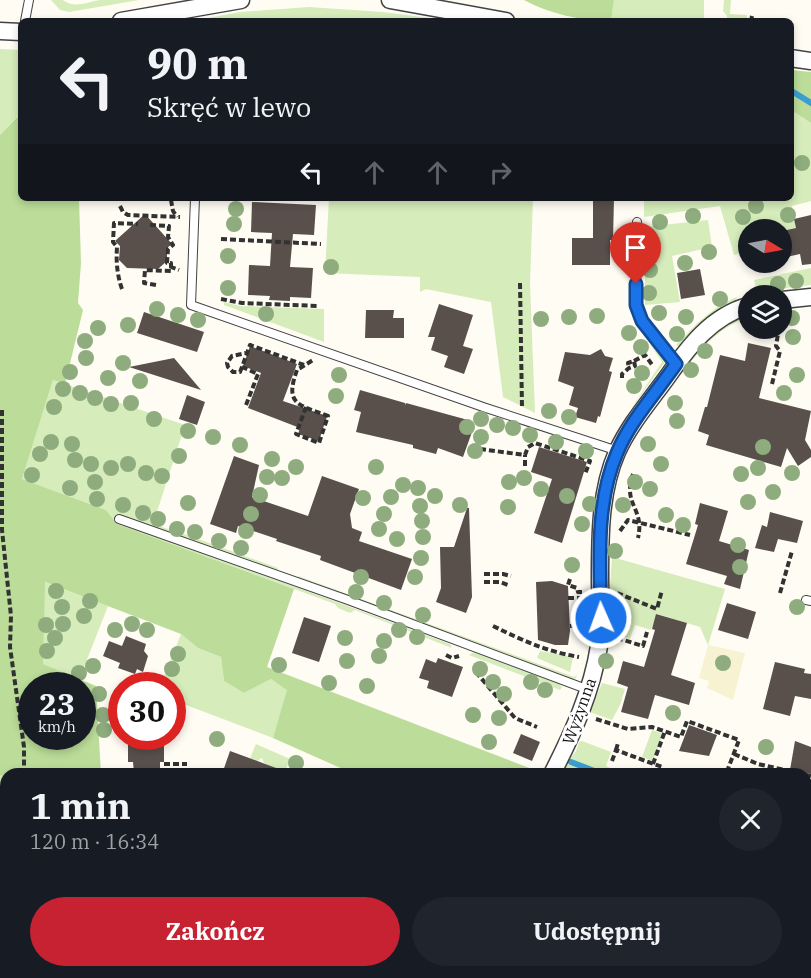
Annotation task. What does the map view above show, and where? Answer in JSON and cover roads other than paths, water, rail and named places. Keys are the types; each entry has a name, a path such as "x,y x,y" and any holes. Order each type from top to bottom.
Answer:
{"street":[{"path":"138,18 241,0"},
{"path":"390,0 489,18"},
{"path":"0,31 18,32"},
{"path":"794,59 811,61"},
{"path":"792,299 811,297"},
{"name":"Wyżynna","path":"555,768 569,741 589,690 600,644 602,507 607,480 618,451 635,422 676,364 707,328 738,310"}],"lane":[{"path":"26,18 29,0"},
{"path":"195,201 191,304 522,420 618,451"},
{"path":"637,222 636,305 642,321 676,364"},
{"path":"119,519 358,603 589,690"}],"waterway":[{"path":"794,92 811,103"},
{"path":"571,762 586,768"}]}
